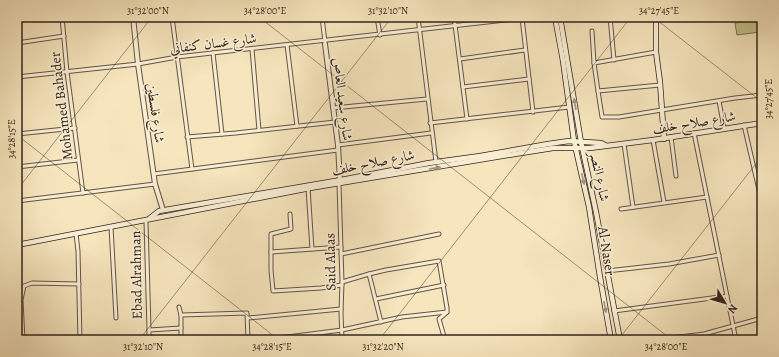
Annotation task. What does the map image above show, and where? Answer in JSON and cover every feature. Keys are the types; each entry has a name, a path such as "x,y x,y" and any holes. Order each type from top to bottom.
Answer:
{"main road":[{"name":"شارع النصر","path":"555,17 574,141"},
{"name":"شارع النصر","path":"560,17 582,148 620,340"},
{"path":"655,18 656,52 663,109 664,138"},
{"name":"شارع صلاح خلف","path":"147,220 163,210 546,149 582,148 624,144 762,123"},
{"name":"شارع صلاح خلف","path":"17,245 436,162 574,141 601,143 605,145"},
{"name":"Al-Naser","path":"574,141 589,207 598,270 612,340"}],"street":[{"name":"Mohamed Bahader","path":"62,17 67,72 83,193"},
{"name":"شارع فلسطين","path":"133,17 155,184 163,210"},
{"path":"172,17 192,169"},
{"name":"شارع سعيد العاص","path":"322,17 338,145 340,182"},
{"path":"377,17 380,35"},
{"path":"418,17 431,133 436,162"},
{"path":"454,17 467,119"},
{"name":"شارع غسان كنفاني","path":"17,77 138,64 177,57 325,42 531,17"},
{"path":"610,17 614,60"},
{"path":"520,18 533,112"},
{"path":"592,31 594,63 602,117 619,116 762,95"},
{"path":"17,43 64,36"},
{"path":"288,45 297,126"},
{"path":"252,49 259,130"},
{"path":"460,59 525,50"},
{"path":"594,63 656,52"},
{"path":"213,53 222,134"},
{"path":"463,87 529,79"},
{"path":"598,91 660,85"},
{"path":"333,108 427,99"},
{"path":"719,101 724,128"},
{"path":"430,124 569,107"},
{"path":"188,137 335,122"},
{"path":"744,125 762,202"},
{"path":"17,134 75,128"},
{"path":"338,145 431,133"},
{"path":"694,133 736,340"},
{"path":"671,137 676,176"},
{"path":"653,140 664,202"},
{"path":"624,144 633,207"},
{"path":"154,174 338,150"},
{"path":"17,167 78,160"},
{"name":"Said Alaas","path":"340,182 342,340"},
{"path":"17,201 155,184"},
{"path":"308,188 312,249"},
{"path":"621,209 707,197"},
{"path":"290,214 291,229 271,234 273,291 321,288 342,284 369,274 386,270 439,262 444,285 447,312"},
{"name":"Ebad Alrahman","path":"147,220 149,340"},
{"path":"110,227 116,318"},
{"path":"76,234 78,251 80,340"},
{"path":"341,254 439,234"},
{"path":"271,252 341,247"},
{"path":"607,271 669,264 719,255"},
{"path":"369,274 381,322"},
{"path":"23,340 21,300 24,286 32,283 79,284"},
{"path":"376,299 444,285"},
{"path":"614,311 728,296"},
{"path":"179,307 181,315 181,340"},
{"path":"248,318 341,309"},
{"path":"264,340 303,338 402,318 447,312"},
{"path":"440,340 445,339 439,319 447,312"},
{"path":"181,315 247,313 248,340 214,340"},
{"path":"655,340 704,334 762,318"},
{"name":"Ebad Alrahman","path":"149,330 181,328"}],"shaded area":[{"path":"759,20 760,32 737,35 735,23"}]}
